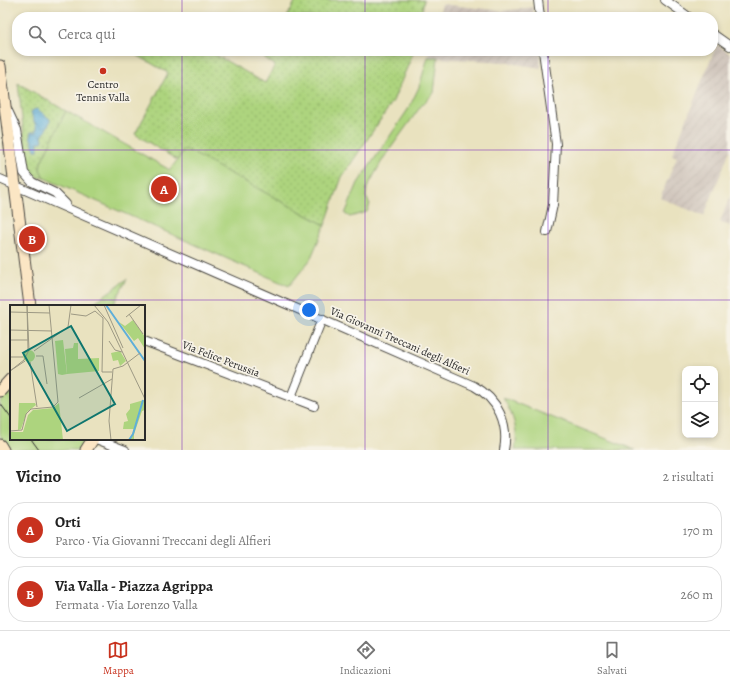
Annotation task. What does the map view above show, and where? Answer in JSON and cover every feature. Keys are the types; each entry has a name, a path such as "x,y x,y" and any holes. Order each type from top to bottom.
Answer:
{"main road":[{"path":"0,66 30,305"},
{"path":"86,450 91,440"},
{"path":"0,445 3,450"}],"street":[{"path":"538,0 539,12"},
{"path":"665,0 682,12"},
{"path":"718,38 730,46"},
{"path":"544,56 556,144 553,205 547,232"},
{"name":"Via Giovanni Treccani degli Alfieri","path":"5,105 17,130 24,173 32,182 55,193 72,208"},
{"name":"Via Giovanni Treccani degli Alfieri","path":"0,179 72,208 482,390 494,403 503,420 505,431 504,450"},
{"path":"291,397 322,319"},
{"name":"Via Felice Perussia","path":"145,341 314,406"},
{"path":"99,440 125,450"}],"shaded area":[{"path":"442,4 503,11 533,7 534,12 440,12"},
{"path":"718,45 730,54 730,150 704,216 660,198 677,157 672,155 712,56 718,56"},
{"path":"540,56 541,68 503,62 428,57"},
{"path":"730,196 730,226 720,222"}],"green space":[{"path":"296,0 424,0 422,12 290,12"},
{"path":"139,56 218,56 265,83 275,65 264,58 265,56 412,56 393,101 342,177 325,225 185,150 177,160 135,134 168,73"},
{"path":"428,57 438,57 434,93 421,106 383,159 367,188 366,197 370,204 367,212 350,217 345,214 358,183 409,108 419,87"},
{"path":"18,83 66,111 41,162 40,169 43,176 39,178 31,172 27,163"},
{"path":"66,111 170,170 185,149 325,225 310,260 289,286 44,178 40,169 41,162"},
{"path":"127,279 114,305 90,305"},
{"path":"10,386 10,440 87,440 81,450 9,450 0,435 0,402"},
{"path":"503,398 635,450 515,450 516,429 510,410"}],"water":[{"path":"37,109 50,119 50,122 42,137 42,142 38,142 38,150 35,150 30,136 31,132 35,132 37,129 31,113 33,110"}],"tram line":[{"path":"0,403 10,417"},
{"path":"32,440 39,450"}],"place":[{"name":"Centro Tennis Valla","path":"103,71"},
{"name":"Orti","path":"164,189"},
{"name":"Via Valla - Piazza Agrippa","path":"32,239"}]}
